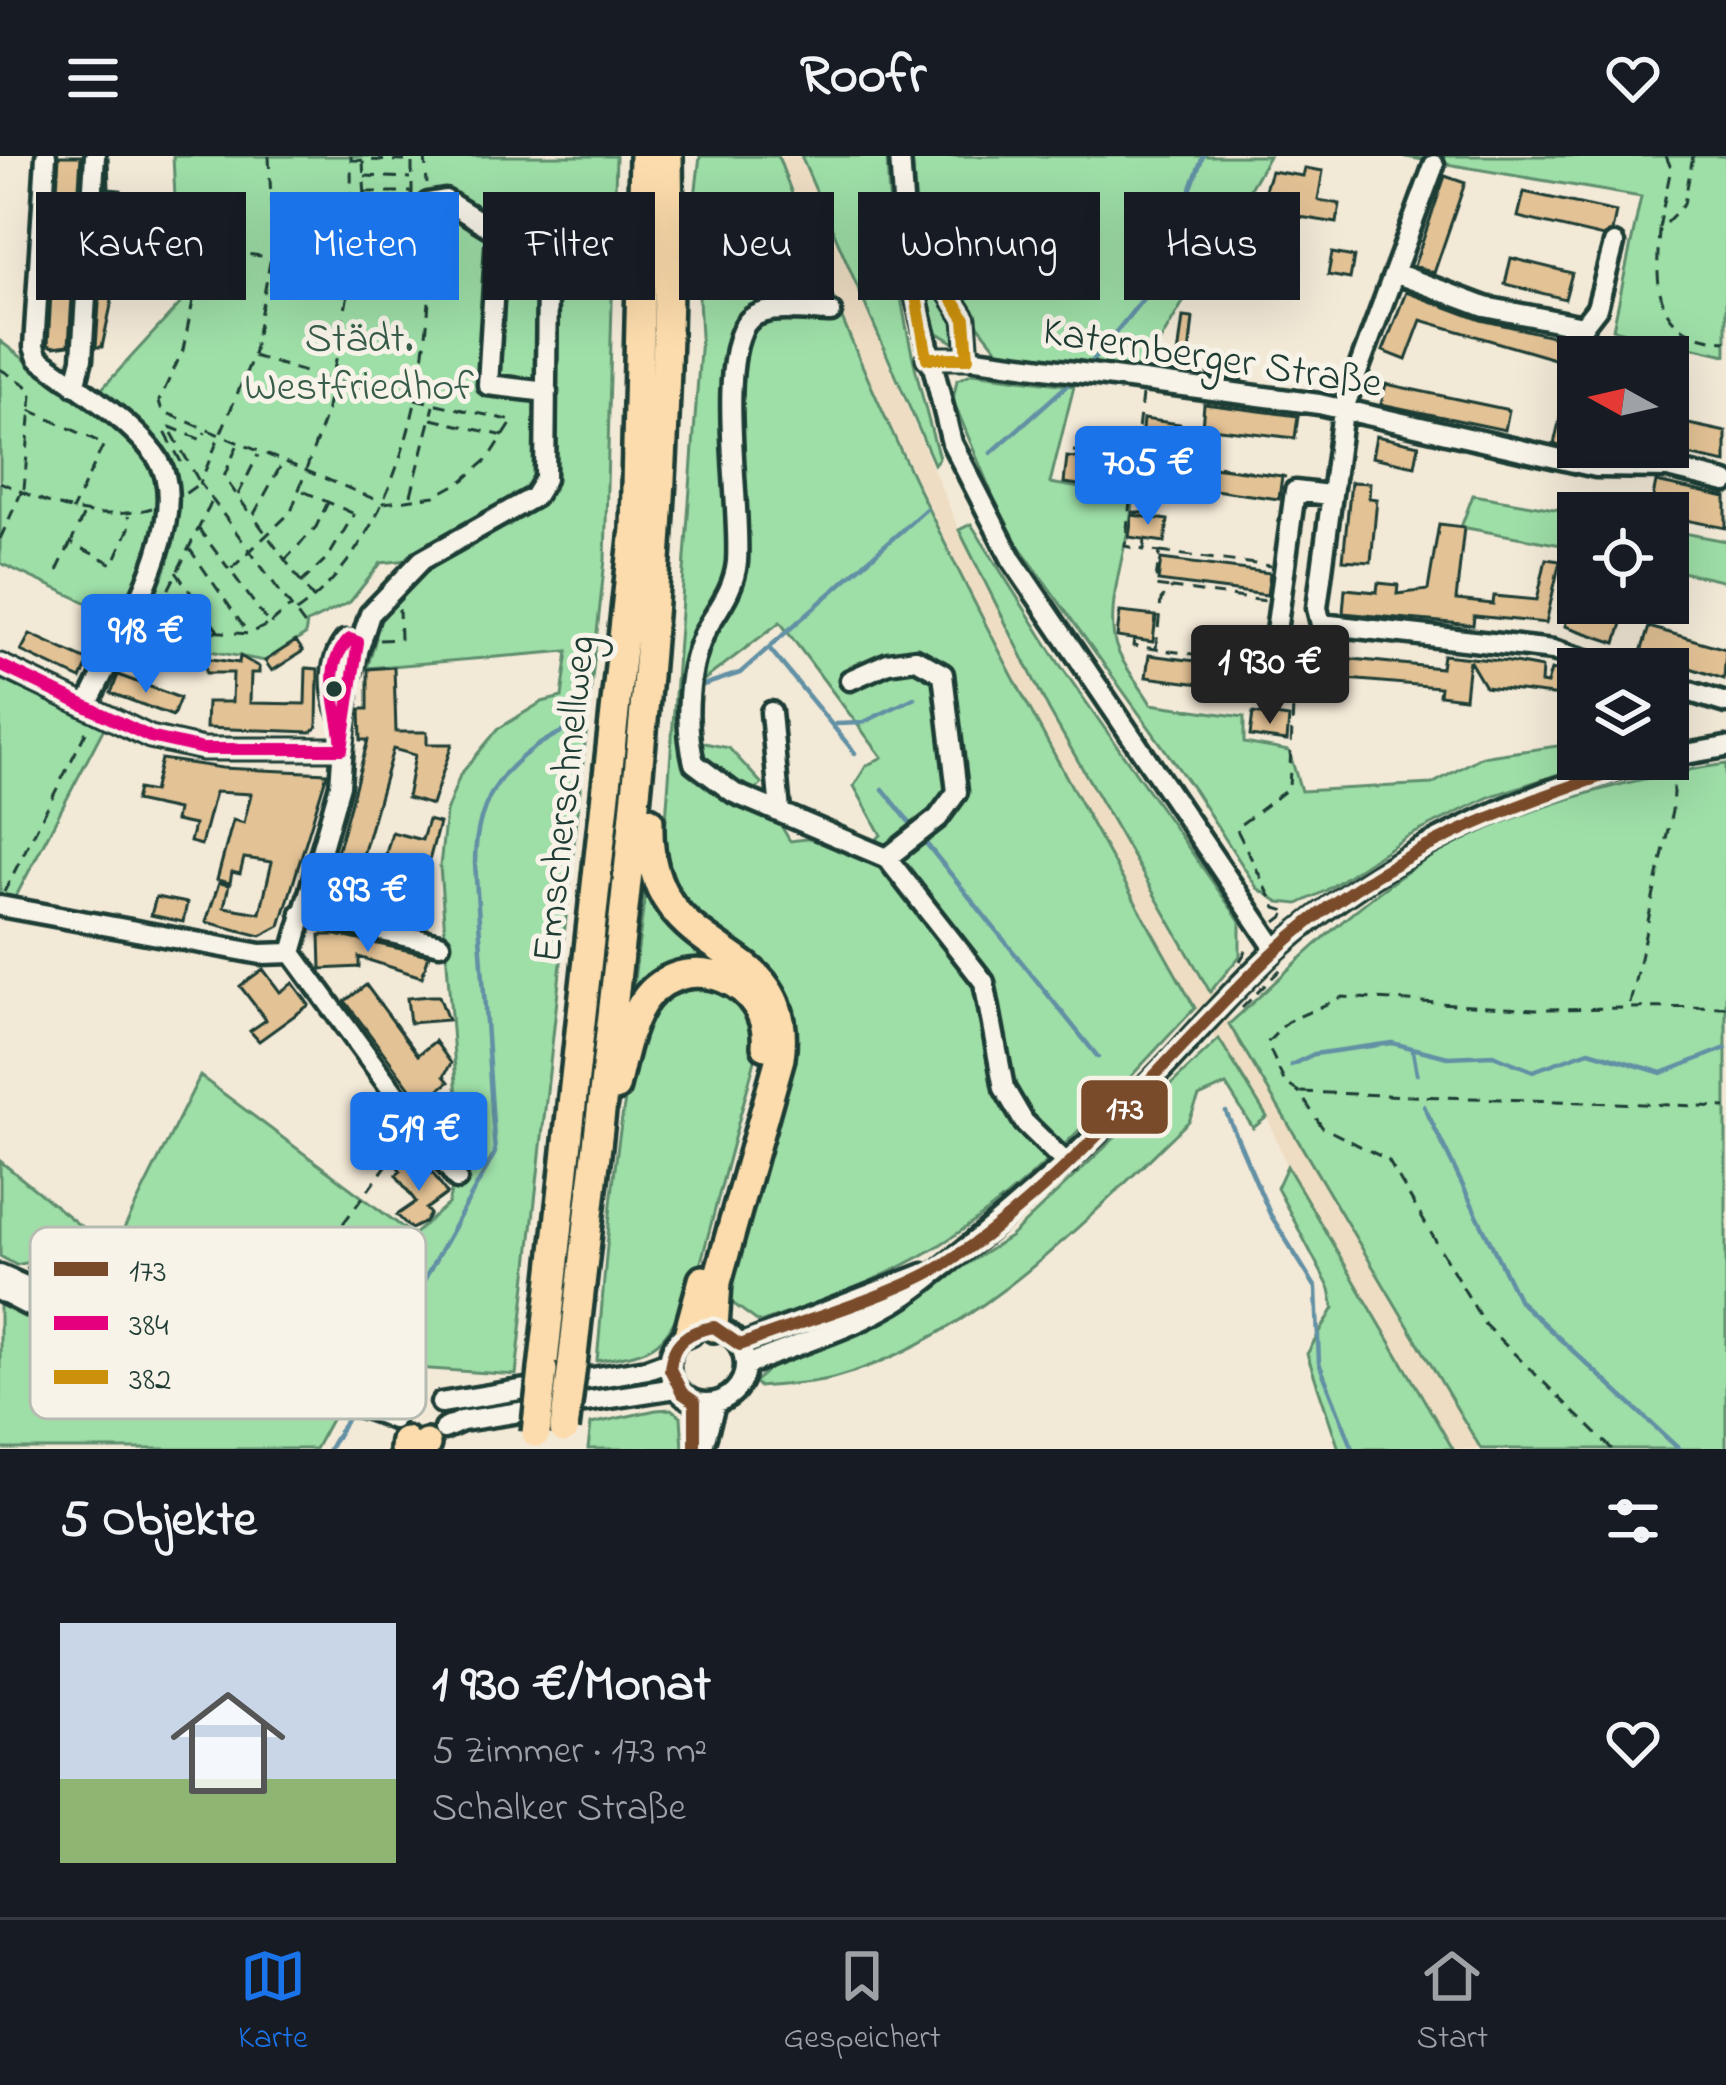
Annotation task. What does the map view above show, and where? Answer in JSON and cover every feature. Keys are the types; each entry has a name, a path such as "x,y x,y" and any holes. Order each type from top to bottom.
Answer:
{"highway":[{"name":"Emscherschnellweg","path":"549,1440 543,1370 635,529 644,156"},
{"name":"Emscherschnellweg","path":"549,1440 572,1365 655,630 668,380 668,156"},
{"path":"655,630 659,680 647,858 672,913 757,975 773,993 782,1022 780,1058 701,1329"},
{"path":"596,1142 639,1010 660,986 686,974 719,975 754,999 767,1034 759,1089 701,1329"}],"street":[{"path":"46,156 34,347 38,358 157,458 171,502 162,541 92,708"},
{"path":"75,386 82,359 95,156"},
{"path":"900,156 902,192"},
{"path":"1434,165 1343,412 1317,608 1322,624 1332,628 1557,651"},
{"path":"1395,273 1485,307 1583,326 1597,308 1614,244"},
{"path":"493,300 488,385 548,392"},
{"path":"458,1179 292,953 340,785 344,724 378,604 422,560 538,494 545,479 547,300"},
{"path":"917,300 927,358 952,443 1012,560 1276,950"},
{"path":"953,300 965,319 968,358"},
{"path":"831,312 760,312 742,330 734,375 735,576 702,639 690,693 697,767 734,794 892,855 984,982 1004,1088 1024,1122 1067,1164"},
{"name":"Katernberger Straße","path":"927,358 968,358 1343,412 1596,467 1657,466 1726,482"},
{"path":"1268,691 1295,491 1329,495"},
{"path":"1285,568 1321,573"},
{"path":"850,680 916,659 943,674 958,779 954,800 892,855"},
{"path":"0,665 150,737 202,748 342,749"},
{"path":"1689,692 1726,703"},
{"path":"771,712 780,812"},
{"path":"1689,753 1726,747"},
{"path":"746,1366 852,1323 917,1288 1018,1210 1276,950 1383,872 1461,828 1587,780"},
{"path":"0,902 261,954 292,953"},
{"path":"301,913 440,944"},
{"path":"740,1345 746,1366 737,1389 716,1402 695,1402 676,1388 669,1361 674,1345 701,1329 740,1345 939,1268"},
{"path":"426,1394 441,1403 669,1361"},
{"path":"416,1439 462,1421 676,1388"},
{"path":"695,1402 699,1449"},
{"path":"699,1449 716,1402"},
{"path":"416,1439 441,1403"},
{"path":"385,1419 416,1439"}],"path":[{"path":"269,156 271,192"},
{"path":"421,192 425,156"},
{"path":"1666,156 1670,168 1659,230 1658,279 1667,316 1683,332 1726,340"},
{"path":"1659,230 1684,204 1693,156"},
{"path":"353,192 351,158 412,161 411,178 417,192"},
{"path":"363,160 364,192"},
{"path":"364,176 411,178"},
{"path":"0,482 83,515 127,514 171,502 200,483 217,436 253,356 269,256 213,250 202,257 183,350 158,407 217,436 281,464 384,502 435,496 464,479 513,421 334,381 253,356"},
{"path":"230,570 267,538 301,490 334,381 348,300"},
{"path":"295,613 314,600 359,552 384,502 412,399 431,300"},
{"path":"0,369 26,385 30,410 23,492 0,538"},
{"path":"1143,381 1125,546 1285,568"},
{"path":"410,499 434,404"},
{"path":"30,410 104,444 72,513"},
{"path":"430,419 505,436"},
{"path":"181,462 164,430 170,427 202,440 206,430"},
{"path":"172,433 211,503 306,627"},
{"path":"238,444 224,477 314,600"},
{"path":"1073,451 1273,472 1289,478 1295,491"},
{"path":"237,496 259,454"},
{"path":"253,516 281,464"},
{"path":"301,490 357,515 329,556 301,583"},
{"path":"284,561 316,527 328,502"},
{"path":"211,503 159,604 161,625 249,634 290,607"},
{"path":"1129,512 1157,514"},
{"path":"71,543 113,563 130,526 127,514"},
{"path":"57,571 83,515"},
{"path":"198,528 269,624"},
{"path":"1144,550 1145,539"},
{"path":"188,548 249,634"},
{"path":"1160,552 1155,586 1280,603"},
{"path":"176,572 219,633"},
{"path":"1156,650 1161,600 1172,588"},
{"path":"368,641 400,639 398,597"},
{"path":"1134,639 1133,646 1272,664"},
{"path":"1268,691 1290,695 1293,707 1289,788 1241,819 1236,836 1276,908 1289,912"},
{"path":"0,902 92,708"},
{"path":"1630,1006 1672,811 1669,780"},
{"path":"1612,1449 1485,1325 1388,1160 1329,1134 1299,1092 1285,1083 1267,1043 1287,1022 1342,997 1536,1009 1726,1007"},
{"path":"1299,1092 1726,1107"},
{"path":"342,1227 417,1123"}],"shaded area":[{"path":"778,156 801,156 816,192 793,192"},
{"path":"834,234 959,530 1049,710 1481,1449 1453,1449 1287,1166 1267,1117 1195,1008 1031,719 863,367 834,295"}],"green space":[{"name":"Städt. Westfriedhof","path":"173,156 616,156 615,192 483,192 483,300 612,300 605,560 516,1375 426,1369 426,1227 422,1227 448,1204 461,1152 440,866 446,812 460,775 498,729 542,702 562,697 568,651 367,668 376,638 370,636 397,573 485,511 409,560 381,563 350,602 307,623 305,635 265,661 182,646 0,563 0,341 86,406 180,300 246,300 246,192 175,192"},
{"path":"700,156 778,156 792,192 696,192"},
{"path":"801,156 887,156 889,192 858,192 858,288 834,232 834,192 817,192"},
{"path":"912,156 1269,156 1248,192 1124,192 1124,300 1184,300 1142,372 1001,354 963,300 1100,300 1100,192 915,192"},
{"path":"1400,156 1726,156 1726,355 1689,346 1689,336 1643,336 1613,329 1641,197"},
{"path":"834,298 968,591 1195,1008 1042,1166 974,1221 896,1269 760,1323 724,1297 796,1030 787,995 771,971 687,901 672,873 665,834 701,336 699,300","holes":["780,622 882,757 866,766 854,786 881,835 865,850 814,838 790,841 776,817 745,799 762,784 729,748 695,741 696,686"]},
{"path":"863,300 902,300 939,458 934,464"},
{"path":"929,300 945,300 960,325 958,345 935,331"},
{"path":"973,373 1074,386 1050,483 1134,497 1116,587 1114,638 1151,704 1244,717 1244,743 1289,751 1301,791 1432,784 1481,757 1557,746 1557,775 1489,797 1405,838 1298,904 1279,902 1257,888 1194,790 1006,528 953,400 957,380"},
{"path":"1473,495 1557,509 1557,544 1461,527"},
{"path":"971,524 1058,662 1240,921 1240,956 1210,992 1049,710 959,530"},
{"path":"1689,534 1726,541 1726,582 1689,574"},
{"path":"0,678 105,726 14,900 0,897"},
{"path":"1726,764 1726,1449 1481,1449 1229,1024 1368,900 1429,858 1525,814 1641,780 1689,780 1689,771"},
{"path":"646,886 680,934 730,966 633,988"},
{"path":"701,982 748,1004 759,1045 690,1303 682,1302 669,1331 651,1347 597,1361 608,1230 630,1076 654,1008 674,991"},
{"path":"1219,1039 1267,1117 1253,1128 1226,1085 1199,1097 1189,1121 1110,1198 981,1306 885,1360 833,1378 759,1387 755,1382 767,1370 873,1323 1010,1237"},
{"path":"200,1076 402,1227 125,1227"},
{"path":"0,1161 83,1227 30,1227 30,1262 16,1265 0,1256"},
{"path":"1287,1166 1453,1449 1339,1449 1307,1354 1334,1308 1330,1289 1277,1188"},
{"path":"0,1298 30,1312 30,1419 331,1419 315,1449 0,1449"},
{"path":"671,1409 681,1416 683,1449 588,1449 591,1424"}],"building":[{"path":"59,156 81,156 79,192 57,192"},
{"path":"1305,168 1323,171 1318,200 1340,204 1337,223 1300,217 1300,192 1264,192 1271,171 1303,176"},
{"path":"1445,176 1465,183 1434,273 1414,266"},
{"path":"1524,192 1616,212 1612,231 1603,237 1518,217"},
{"path":"1332,253 1354,257 1350,279 1328,275"},
{"path":"1511,258 1572,273 1565,299 1505,284"},
{"path":"1406,292 1481,320 1557,337 1557,360 1421,320 1406,360 1383,351"},
{"path":"51,300 72,300 69,345 48,345"},
{"path":"99,300 112,300 102,347 96,347"},
{"path":"1183,317 1193,318 1187,373 1176,371"},
{"path":"1210,355 1244,359 1242,380 1208,376"},
{"path":"1386,384 1509,410 1505,430 1381,404"},
{"path":"1204,404 1298,416 1295,438 1202,427"},
{"path":"1143,419 1180,424 1177,445 1141,441"},
{"path":"1689,424 1726,432 1726,463 1689,455"},
{"path":"1376,436 1419,445 1415,466 1372,457"},
{"path":"1067,457 1129,465 1125,491 1064,483"},
{"path":"1174,462 1282,476 1279,499 1171,484"},
{"path":"1351,482 1370,483 1369,498 1377,499 1371,562 1343,560"},
{"path":"1656,482 1726,497 1726,528 1689,521 1689,492 1654,492"},
{"path":"1132,515 1168,520 1165,542 1129,537"},
{"path":"1439,524 1464,527 1456,600 1493,604 1494,596 1537,600 1546,559 1557,561 1546,623 1474,616 1473,625 1343,613 1345,589 1377,592 1378,583 1398,585 1397,594 1428,590"},
{"path":"1161,559 1270,573 1267,595 1158,581"},
{"path":"1120,612 1156,616 1153,642 1117,637"},
{"path":"1566,624 1622,624 1616,643"},
{"path":"1649,627 1726,649 1724,679 1689,668 1689,648 1642,648"},
{"path":"30,634 89,661 81,679 21,651"},
{"path":"296,641 303,651 272,671 265,661"},
{"path":"1149,655 1257,669 1255,691 1146,677"},
{"path":"1313,655 1441,668 1443,655 1542,668 1541,683 1547,684 1551,670 1557,671 1557,696 1485,687 1469,660 1465,698 1439,695 1440,687 1313,676"},
{"path":"240,656 259,667 259,673 251,673 250,703 305,704 306,668 318,669 317,727 311,732 206,728 207,702 232,702 233,673 206,673 205,658 239,663"},
{"path":"394,667 396,732 427,732 427,744 452,744 432,805 407,798 415,755 393,749 363,855 384,861 392,832 422,840 428,820 439,823 418,903 390,895 387,907 359,900 356,911 328,905 338,868 333,867 368,740 361,740 360,709 368,709 368,669"},
{"path":"118,675 180,698 173,716 111,693"},
{"path":"1253,713 1289,718 1287,741 1250,736"},
{"path":"161,759 222,768 327,773 280,926 261,936 206,922 219,883 229,885 224,907 260,913 272,862 244,858 240,874 232,872 230,883 217,880 233,820 244,823 251,794 215,792 201,845 190,842 194,825 175,821 177,810 135,801 138,789 153,792"},
{"path":"156,897 187,903 183,922 151,915"},
{"path":"320,935 429,955 422,977 359,957 359,967 321,969"},
{"path":"263,969 280,992 293,983 309,1005 259,1041 250,1031 266,1020 240,986"},
{"path":"366,985 418,1055 435,1041 451,1063 444,1076 449,1082 421,1103 345,1001"},
{"path":"439,996 448,1020 410,1023 407,998"},
{"path":"408,1158 423,1179 432,1172 447,1194 426,1209 430,1214 415,1227 397,1215 416,1202 396,1175 401,1171 397,1166"}],"waterway":[{"path":"1086,369 1155,284 1203,156"},
{"path":"991,453 1073,380"},
{"path":"697,687 740,673 926,509"},
{"path":"769,648 855,753"},
{"path":"836,724 862,723 914,698"},
{"path":"426,1277 495,1153 475,863 482,816 501,779 515,764 572,727"},
{"path":"883,789 914,828"},
{"path":"921,837 1098,1057"},
{"path":"1291,1065 1314,1054 1392,1043 1448,1057 1493,1055 1533,1071 1589,1051 1662,1073 1726,1048"},
{"path":"1413,1051 1417,1074"},
{"path":"1424,1106 1519,1301 1679,1449"},
{"path":"1226,1112 1270,1214 1316,1288 1319,1363 1353,1449"},
{"path":"329,1449 346,1419"}],"transit line":[{"name":"382","path":"903,223 965,319 968,358 927,358 903,223"},
{"name":"384","path":"350,639 358,642 342,749 333,677 340,650 350,639"},
{"name":"384","path":"0,665 150,737 203,749 342,749"},
{"name":"173","path":"695,1449 695,1402 682,1393 670,1369 674,1352 689,1335 714,1327 740,1345 873,1298 943,1265 989,1233 1074,1159 1232,994 1314,918 1404,859 1453,834 1593,780"}]}
